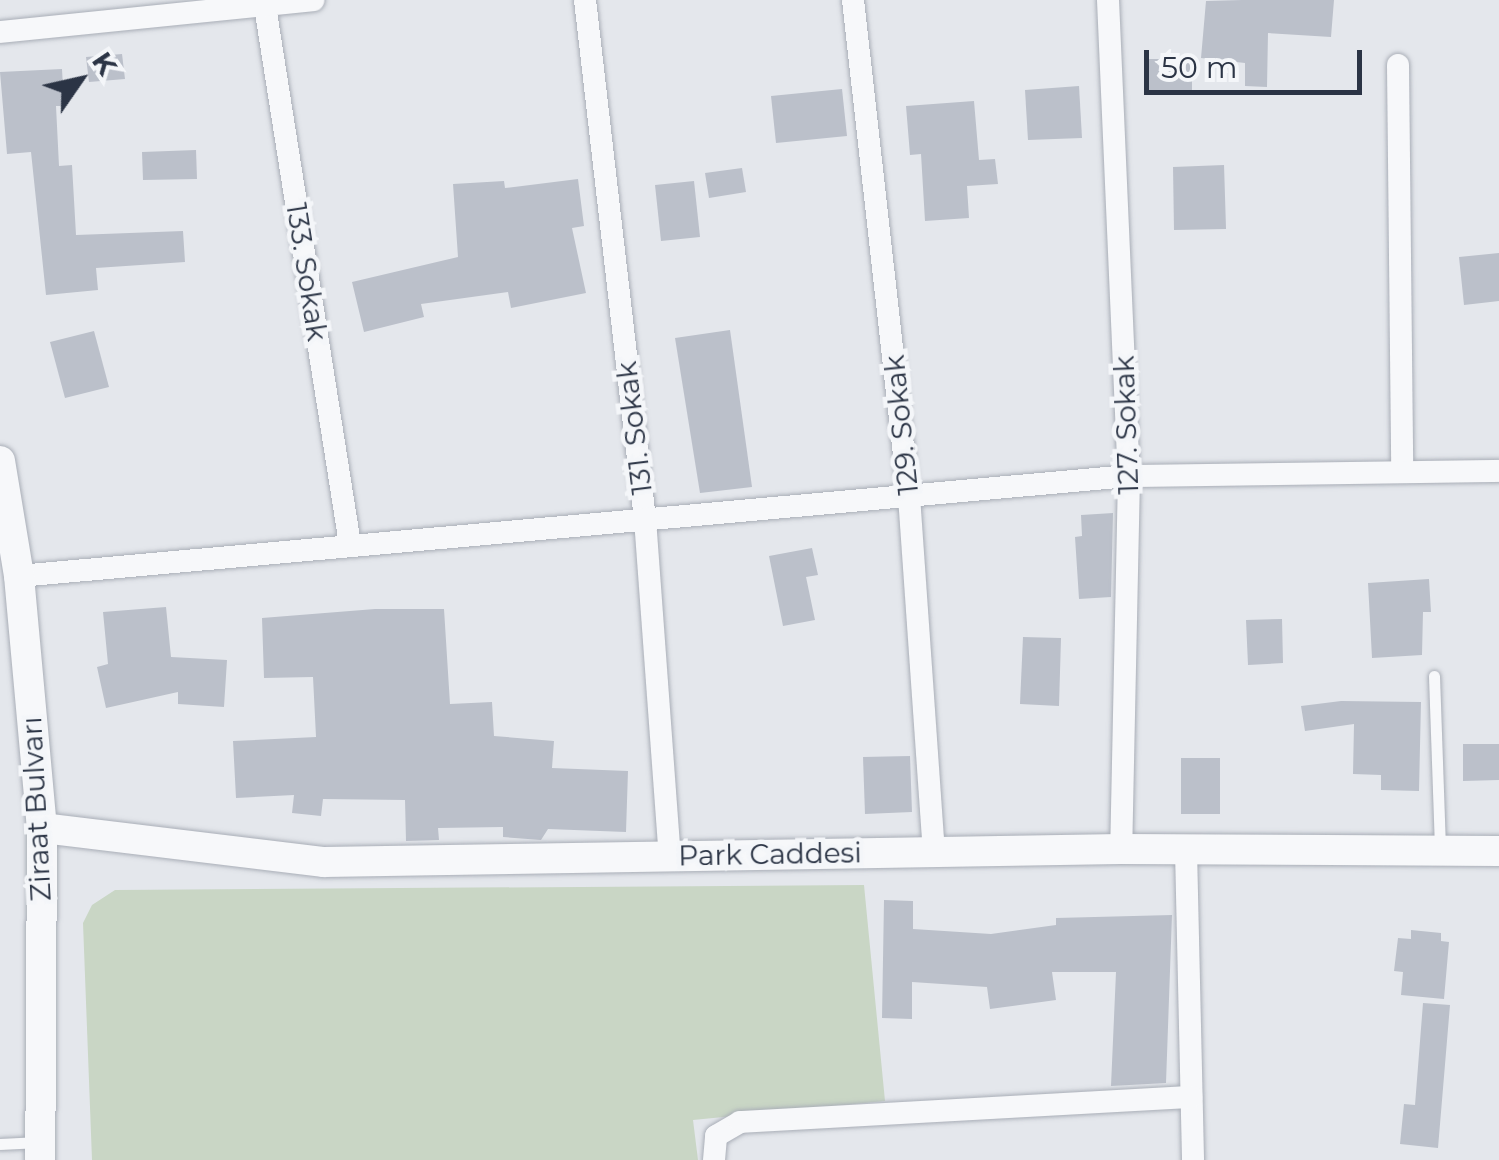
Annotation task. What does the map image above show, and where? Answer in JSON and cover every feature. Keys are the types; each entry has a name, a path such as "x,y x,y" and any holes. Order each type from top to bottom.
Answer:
{"street":[{"path":"0,32 313,0"},
{"name":"131. Sokak","path":"585,0 645,519 670,856"},
{"name":"129. Sokak","path":"853,0 909,496 934,851"},
{"name":"127. Sokak","path":"1108,0 1129,476 1121,849"},
{"name":"133. Sokak","path":"264,2 350,544"},
{"path":"1398,65 1402,472"},
{"name":"Ziraat Bulvarı","path":"0,461 3,500 19,576 42,828 40,1151"},
{"path":"19,576 1129,476 1499,470"},
{"name":"Park Caddesi","path":"42,828 324,862 1121,849 1499,851"},
{"path":"1186,850 1193,1160"},
{"path":"714,1160 716,1136 740,1122 1192,1097"}],"lane":[{"path":"1434,676 1440,851"},
{"path":"0,1144 40,1151"}],"green space":[{"path":"864,885 885,1101 693,1120 698,1160 92,1160 83,923 92,905 115,890"}],"building":[{"path":"1334,0 1331,37 1268,33 1267,87 1245,86 1245,63 1201,58 1206,1"},
{"path":"122,54 125,79 89,82 86,57"},
{"path":"1146,59 1192,59 1192,93 1145,92"},
{"path":"62,69 64,106 56,106 59,166 72,165 76,235 183,231 185,262 96,268 98,290 46,295 31,152 7,154 0,72"},
{"path":"1079,86 1082,138 1028,140 1025,90"},
{"path":"842,89 847,136 776,143 771,96"},
{"path":"974,101 979,160 995,159 998,184 967,186 969,218 925,221 921,154 910,155 906,106"},
{"path":"196,150 197,179 143,180 142,152"},
{"path":"1224,165 1226,229 1174,230 1173,167"},
{"path":"742,168 746,192 709,198 705,173"},
{"path":"578,179 584,226 572,228 586,293 511,308 508,292 421,304 424,317 364,332 352,282 458,257 453,184 504,181 505,188"},
{"path":"694,181 700,237 661,241 655,185"},
{"path":"1499,253 1499,301 1464,305 1459,257"},
{"path":"730,330 752,487 700,493 675,338"},
{"path":"94,331 109,387 65,398 50,342"},
{"path":"1113,513 1111,597 1079,599 1075,537 1082,536 1081,515"},
{"path":"812,548 818,575 806,577 815,620 783,626 769,556"},
{"path":"1429,579 1431,612 1423,612 1422,655 1372,658 1368,583"},
{"path":"166,607 171,657 227,660 224,707 178,704 178,692 106,708 97,667 108,664 103,612"},
{"path":"375,609 444,609 450,704 492,702 494,736 554,741 552,768 628,771 626,832 548,829 541,840 503,837 503,827 438,828 439,840 406,841 405,800 323,799 321,816 292,813 294,795 236,798 233,741 316,737 313,677 264,678 262,618"},
{"path":"1282,619 1283,663 1248,665 1246,620"},
{"path":"1023,637 1061,638 1059,706 1020,704"},
{"path":"1341,701 1421,702 1419,791 1381,790 1381,775 1353,774 1354,724 1305,731 1301,706"},
{"path":"1463,744 1499,744 1499,780 1463,781"},
{"path":"910,756 912,812 865,814 863,757"},
{"path":"1181,758 1220,758 1220,814 1181,814"},
{"path":"884,900 913,901 913,929 991,934 1056,925 1056,918 1172,915 1166,1083 1111,1086 1116,972 1052,972 1056,1000 990,1009 987,987 912,982 912,1019 882,1018"},
{"path":"1411,930 1441,933 1441,941 1449,942 1444,999 1401,995 1403,972 1394,971 1398,938 1411,939"},
{"path":"1423,1003 1450,1005 1438,1148 1400,1144 1404,1104 1415,1105"}]}
